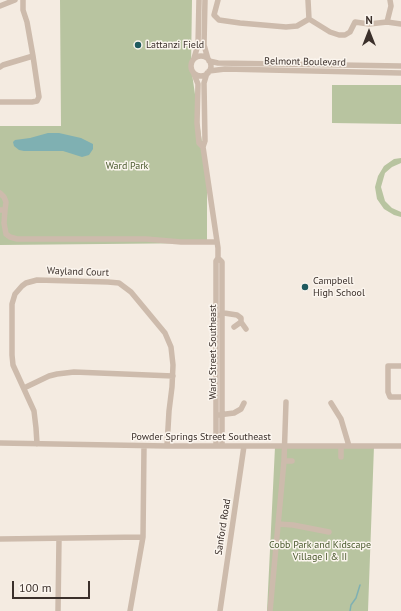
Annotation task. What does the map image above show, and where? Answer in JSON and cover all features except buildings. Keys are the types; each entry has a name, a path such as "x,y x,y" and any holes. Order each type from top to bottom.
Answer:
{"street":[{"path":"0,6 15,0"},
{"path":"0,102 32,102 37,101 39,97 27,22 22,10 23,0"},
{"name":"Ward Street Southeast","path":"199,0 198,45 191,65 198,84 197,122 199,143 202,147 217,242 218,258 216,261 216,320 219,415"},
{"name":"Ward Street Southeast","path":"202,147 205,141 204,84 211,66 204,45 205,0"},
{"path":"218,0 214,15 219,20 286,28 297,26 309,20"},
{"path":"308,0 309,20"},
{"path":"387,22 391,6 390,0"},
{"path":"309,20 330,32 339,35 345,35 350,32 355,22 369,24 387,22 401,24"},
{"path":"0,67 33,56"},
{"path":"194,58 201,56 209,60"},
{"name":"Belmont Boulevard","path":"209,60 218,63 401,66"},
{"path":"318,64 318,71"},
{"name":"Belmont Boulevard","path":"208,72 224,69 401,73"},
{"path":"193,72 199,75 208,72"},
{"path":"0,193 5,199 2,210 6,234 17,239 140,239 181,242 217,242"},
{"name":"Ward Street Southeast","path":"218,258 222,262 219,446"},
{"name":"Wayland Court","path":"37,444 34,411 13,365 12,355 13,298 26,282 37,280 108,282 123,285 135,297 164,333 168,339 173,355 173,376 167,446"},
{"path":"216,320 222,314 237,315 241,318 241,322 246,329"},
{"path":"234,328 241,322"},
{"path":"401,366 388,366 388,392 390,397 401,397"},
{"path":"24,388 50,376 74,372 173,376"},
{"path":"270,611 284,461 286,402"},
{"path":"219,415 234,413 241,409 244,403"},
{"path":"331,403 341,419 349,446"},
{"name":"Powder Springs Street Southeast","path":"0,443 144,446 401,446"},
{"path":"130,611 143,537 144,446"},
{"name":"Sanford Road","path":"220,611 244,446"},
{"path":"341,446 341,457"},
{"path":"284,461 292,461"},
{"path":"278,524 293,524 329,532"},
{"path":"0,539 143,537"},
{"path":"58,611 59,539"}],"green space":[{"name":"Ward Park","path":"60,0 192,0 191,67 207,176 207,243 0,245 0,126 61,126"},
{"path":"332,85 401,85 401,124 332,123"},
{"path":"401,158 401,163 392,167 385,173 381,187 385,201 392,208 401,212 401,217 384,209 377,199 375,187 378,176 384,166 394,159"},
{"name":"Cobb Park and Kidscape Village I & II","path":"374,446 368,611 267,611 275,447"}],"water":[{"path":"48,133 59,133 81,138 93,144 93,149 89,155 82,157 63,151 24,151 19,150 14,146 13,142 15,140"}],"waterway":[{"path":"350,611 351,605 356,598 360,585"}],"place":[{"name":"Lattanzi Field","path":"138,45"},
{"name":"Campbell High School","path":"305,287"}]}
